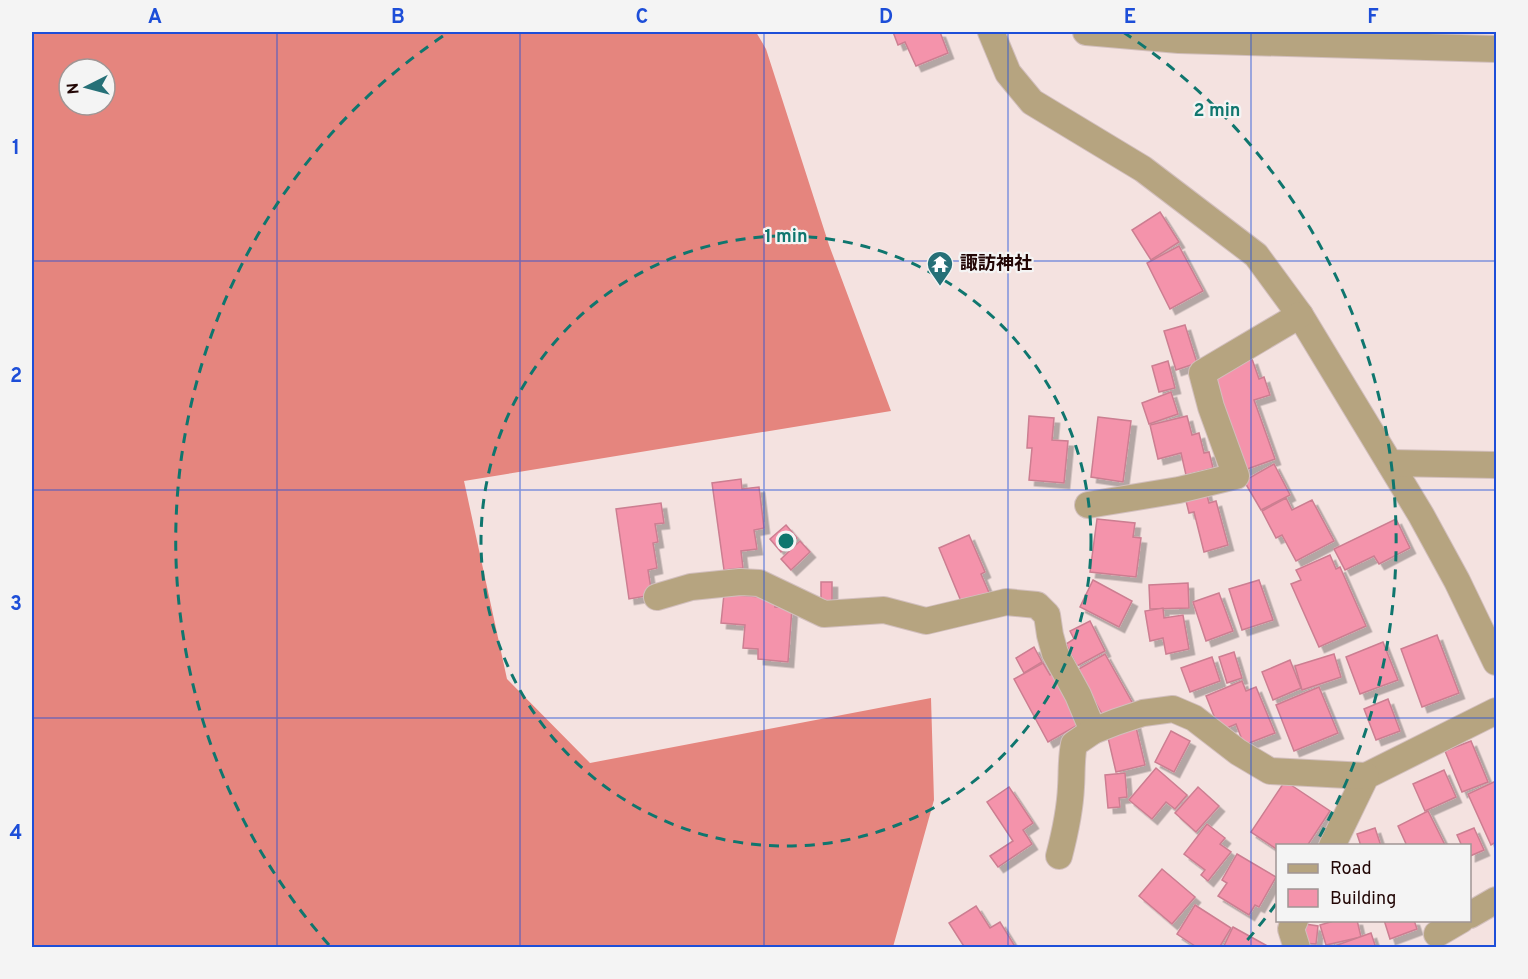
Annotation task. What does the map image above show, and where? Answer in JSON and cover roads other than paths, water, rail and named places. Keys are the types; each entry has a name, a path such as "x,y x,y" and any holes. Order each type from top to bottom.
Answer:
{"street":[{"path":"991,32 1008,73 1032,102 1143,169 1256,255 1300,315 1390,463 1457,581 1497,662"},
{"path":"1086,32 1179,40 1497,49"},
{"path":"1088,505 1179,490 1236,476 1211,407 1202,373 1300,315"},
{"path":"1390,463 1497,465"},
{"path":"657,597 691,587 749,582 759,583 824,614 884,610 926,621 1006,602 1037,605 1047,615 1055,653 1078,695 1093,731"},
{"path":"1059,856 1067,822 1074,744 1093,731 1143,713 1173,709 1194,718 1238,752 1270,771 1366,776 1497,711"},
{"path":"1333,844 1366,776"},
{"path":"1471,914 1497,900"},
{"path":"1294,922 1291,929 1297,948"},
{"path":"1437,934 1459,922"}],"place":[{"name":"諏訪神社","path":"940,287"}]}
